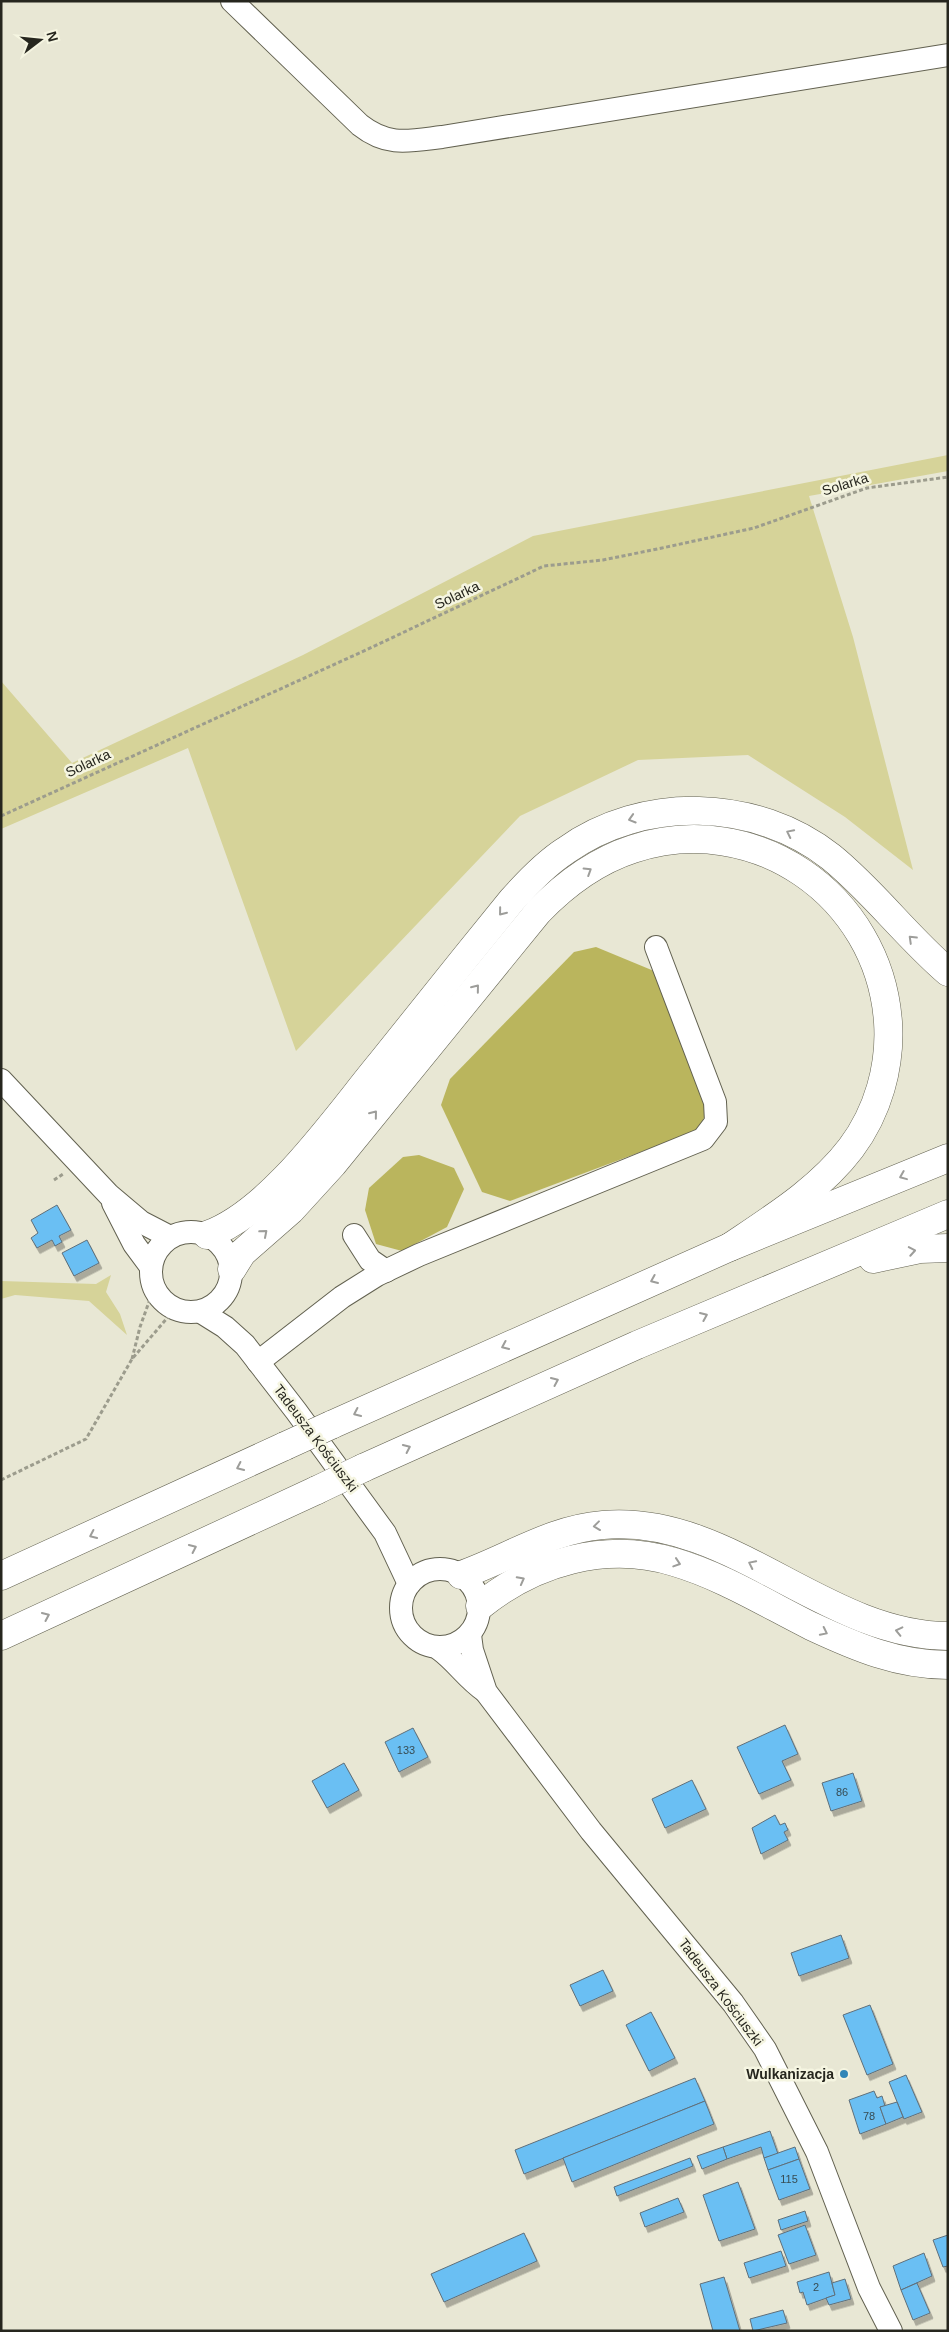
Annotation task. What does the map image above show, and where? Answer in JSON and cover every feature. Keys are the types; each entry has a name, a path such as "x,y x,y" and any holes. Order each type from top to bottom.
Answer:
{"highway":[{"path":"207,1236 225,1228 242,1216 293,1168 512,900 534,877 564,851 601,830 662,813 703,811 753,818 793,834 813,845 846,870 906,933 948,972"},
{"path":"229,1281 242,1253 291,1210 333,1164 538,912 554,896 582,874 618,854 654,843 687,838 729,842 765,852 792,865 824,889 853,921 866,944 878,973 887,1014 888,1041 884,1078 867,1123 852,1147 819,1182 730,1247"},
{"path":"1,1576 331,1425 730,1247 948,1158"},
{"path":"1,1636 363,1468 637,1344 948,1214"},
{"path":"796,1277 897,1253 948,1248"},
{"path":"461,1575 542,1539 574,1529 604,1525 636,1525 662,1528 716,1546 874,1623 910,1633 948,1636"},
{"path":"480,1606 515,1583 560,1562 596,1555 647,1556 674,1562 701,1572 859,1648 900,1661 948,1665"}],"street":[{"path":"232,1 360,125 372,135 392,141 442,137 948,55"},
{"path":"251,1353 386,1271 419,1254 703,1139 716,1122 715,1102 656,947"},
{"path":"1,1080 109,1195 141,1222 170,1237"},
{"path":"109,1195 152,1278 160,1298 175,1309 190,1313 201,1312 215,1305 229,1281 228,1256 220,1245 207,1236 188,1233 170,1237 160,1245 152,1278"},
{"path":"354,1235 370,1260 386,1271"},
{"name":"Tadeusza Kościuszki","path":"229,1281 227,1303 251,1353"},
{"name":"Tadeusza Kościuszki","path":"201,1312 225,1327 251,1353 418,1578"},
{"path":"444,1569 461,1575 472,1585 480,1606 479,1616 470,1635 459,1642 439,1648 419,1641 405,1625 402,1605 418,1578 444,1569"},
{"name":"Tadeusza Kościuszki","path":"470,1635 472,1650 486,1692"},
{"name":"Tadeusza Kościuszki","path":"439,1648 451,1657 467,1677 486,1692 591,1831 733,2003 765,2049 789,2093 817,2152 869,2288 891,2331"}],"path":[{"name":"Solarka","path":"1,816 366,650 544,566 603,560 754,528 867,488 948,477"},
{"path":"132,1359 152,1278"},
{"path":"1,1480 86,1439 132,1359 175,1309"}],"shaded area":[{"path":"948,455 948,471 809,496 853,637 913,870 845,817 748,755 638,760 520,816 296,1051 188,748 1,829 1,681 72,763 303,655 533,536"},
{"path":"596,947 654,971 709,1105 699,1130 510,1201 482,1192 441,1105 450,1079 574,952"},
{"path":"419,1155 454,1168 464,1189 447,1227 402,1251 376,1244 365,1210 369,1188 403,1157"},
{"path":"111,1275 106,1292 120,1314 127,1335 89,1301 15,1295 1,1299 1,1281 96,1284"}],"building":[{"path":"57,1205 71,1230 59,1236 62,1242 55,1246 52,1240 37,1248 31,1238 38,1233 31,1220"},
{"path":"87,1240 99,1263 74,1276 62,1253"},
{"path":"785,1725 798,1754 782,1761 791,1780 759,1794 737,1747"},
{"path":"413,1728 428,1757 399,1772 385,1742"},
{"path":"344,1763 359,1790 327,1808 312,1781"},
{"path":"853,1773 862,1801 831,1811 822,1783"},
{"path":"692,1780 706,1809 665,1828 652,1799"},
{"path":"775,1815 780,1825 785,1823 788,1830 784,1832 788,1840 761,1854 752,1828"},
{"path":"841,1935 849,1958 799,1976 791,1953"},
{"path":"603,1970 613,1991 580,2006 570,1985"},
{"path":"870,2005 893,2064 867,2075 843,2015"},
{"path":"651,2012 675,2058 649,2071 626,2025"},
{"path":"906,2075 922,2112 904,2119 889,2082"},
{"path":"695,2078 705,2101 524,2174 515,2150"},
{"path":"874,2091 877,2098 882,2096 885,2106 880,2107 886,2124 860,2134 849,2100"},
{"path":"705,2101 714,2124 572,2182 563,2158"},
{"path":"897,2102 903,2117 886,2124 880,2107"},
{"path":"770,2131 778,2154 764,2158 761,2147 727,2159 723,2147"},
{"path":"723,2147 727,2159 702,2169 697,2156"},
{"path":"795,2147 799,2159 768,2170 764,2158"},
{"path":"690,2158 693,2166 617,2196 614,2187"},
{"path":"799,2159 810,2189 779,2200 768,2170"},
{"path":"738,2182 755,2229 719,2241 703,2195"},
{"path":"678,2198 684,2212 645,2227 640,2213"},
{"path":"805,2211 808,2221 781,2230 778,2220"},
{"path":"805,2225 816,2255 789,2264 778,2235"},
{"path":"524,2233 537,2261 444,2302 431,2274"},
{"path":"948,2235 948,2266 943,2267 933,2240"},
{"path":"781,2251 786,2266 749,2278 744,2263"},
{"path":"924,2253 932,2276 901,2290 893,2266"},
{"path":"829,2272 835,2295 807,2305 803,2292 800,2293 797,2282"},
{"path":"724,2277 740,2331 713,2331 700,2284"},
{"path":"845,2279 851,2299 829,2305 826,2298 835,2295 832,2283"},
{"path":"917,2283 930,2313 913,2320 901,2290"},
{"path":"783,2310 787,2323 753,2331 750,2319"}],"place":[{"name":"Wulkanizacja","path":"844,2074"}]}
